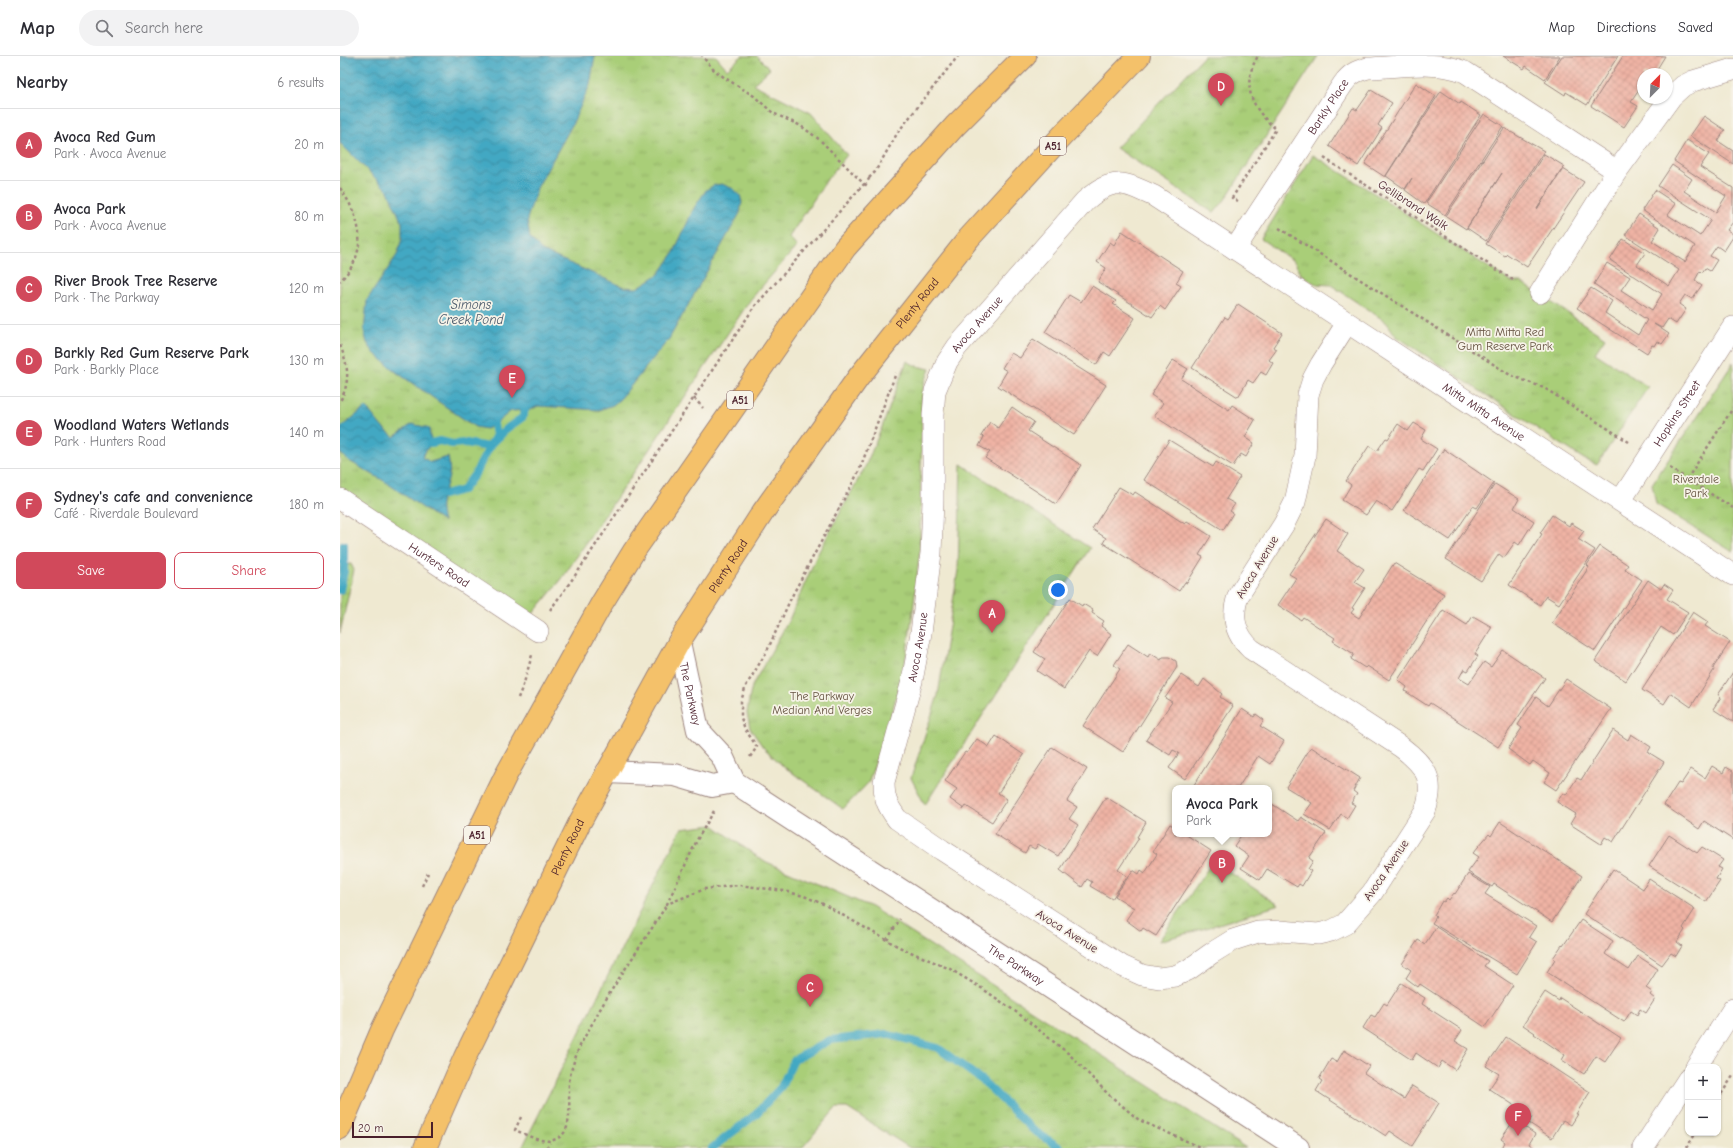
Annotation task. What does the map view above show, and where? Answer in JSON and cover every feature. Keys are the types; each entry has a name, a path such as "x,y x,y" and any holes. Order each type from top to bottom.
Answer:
{"highway":[{"name":"A51","path":"340,1128 382,1030 506,775 602,603 634,551 845,248 955,126 1025,56"},
{"name":"Plenty Road","path":"425,1148 465,1057 580,822 679,642 763,512 858,378 969,238 1062,136 1139,56"}],"street":[{"name":"Barkly Place","path":"1235,249 1350,75 1368,68 1444,66 1465,72 1617,171"},
{"path":"1540,293 1617,171 1671,97 1683,86 1693,81 1733,69"},
{"name":"Avoca Avenue","path":"1235,249 1154,196 1126,184 1115,183 1106,186 1095,192 1085,201 957,347 947,362 936,392 933,415 933,501 931,554 922,626 912,681 884,782 884,796 889,808 897,819 1122,966 1142,975 1159,978 1175,976 1188,970 1233,940 1258,932 1280,931 1318,934 1331,931 1345,924 1372,893 1425,811 1429,798 1429,782 1426,772 1417,759 1252,649 1243,642 1237,631 1234,620 1234,607 1238,596 1284,524 1295,502 1305,456 1310,390 1321,364 1347,323"},
{"name":"Mitta Mitta Avenue","path":"1235,249 1621,500 1733,575"},
{"name":"Hopkins Street","path":"1621,500 1733,328"},
{"name":"Hunters Road","path":"340,499 538,632"},
{"name":"The Parkway","path":"679,642 698,730 722,756 734,782 1298,1148"},
{"path":"607,772 676,775 712,786 734,782"},
{"path":"1698,1064 1733,1009"},
{"path":"1643,1148 1685,1084"}],"path":[{"path":"702,56 713,69 725,78 754,96 773,112 801,126 820,140 864,184"},
{"path":"579,570 755,306 874,172 898,132 958,56"},
{"path":"1258,56 1250,75 1249,90 1255,106 1265,120 1276,129 1232,198 1510,375 1544,388 1733,508"},
{"name":"Gellibrand Walk","path":"1303,144 1513,280"},
{"path":"340,188 350,202 357,221 360,242 357,256 347,275 340,281"},
{"path":"340,345 346,361 348,374 340,401"},
{"path":"546,1148 550,1142 564,1135 567,1127 570,1076 577,1051 616,983 667,904 707,821 757,747 745,729 741,718 741,701 746,686 767,651 792,596 859,471 897,372"},
{"path":"1687,479 1733,408"},
{"path":"667,904 704,889 739,885 784,891 804,896 823,904 899,947 950,969 983,989 1019,1014 1059,1045 1123,1108 1139,1120 1202,1148"},
{"path":"1721,1094 1733,1076"},
{"path":"521,1117 515,1130 540,1141 550,1142"},
{"path":"1686,1148 1694,1136"}],"green space":[{"path":"340,56 716,56 727,69 742,56 757,56 770,69 753,84 811,113 847,155 828,178 789,237 797,246 751,299 561,580 526,622 340,497"},
{"path":"1204,56 1318,56 1224,201 1214,213 1116,148"},
{"name":"Mitta Mitta Red Gum Reserve Park","path":"1313,155 1511,282 1521,282 1605,338 1595,353 1648,387 1597,465 1584,459 1396,336 1387,323 1382,319 1331,285 1316,284 1301,275 1295,262 1261,239"},
{"name":"The Parkway Median And Verges","path":"907,361 916,366 930,369 924,384 922,397 920,549 913,611 904,670 884,739 868,783 843,809 783,766 763,747 750,728 747,713 752,686 789,620 817,555 865,467"},
{"name":"Riverdale Park","path":"1733,363 1733,552 1656,504 1652,484"},
{"path":"961,464 1090,548 925,805 911,778 938,695 958,570"},
{"path":"351,564 354,570 340,633 340,565"},
{"path":"713,825 762,860 871,907 1246,1148 910,1148 847,1108 836,1108 802,1148 522,1148 681,829"},
{"path":"1213,861 1279,905 1159,941"}],"water":[{"name":"Simons Creek Pond","path":"340,56 595,56 590,85 572,125 537,188 527,219 530,238 542,251 624,287 637,288 659,274 673,254 694,208 706,190 714,185 722,184 734,189 740,195 742,202 740,213 669,339 621,398 613,405 599,410 538,406 530,410 511,411 494,425 486,429 475,427 396,372 374,353 367,343 364,331 367,300 397,255 402,238 402,223 388,191 340,143"},
{"path":"366,407 382,427 394,437 412,424 429,428 431,443 422,457 430,462 448,457 450,470 441,503 443,522 384,481 349,461 340,453 340,428"}],"building":[{"path":"1503,56 1560,56 1545,79 1526,66 1524,69"},
{"path":"1562,56 1618,56 1587,105 1566,92 1565,95 1545,82"},
{"path":"1623,56 1665,56 1658,68 1637,68 1637,93 1631,102 1638,106 1624,127 1591,106"},
{"path":"1416,83 1436,96 1385,177 1365,164"},
{"path":"1371,90 1392,103 1378,125 1382,128 1358,166 1329,146 1353,108 1357,110"},
{"path":"1441,91 1460,104 1461,102 1481,115 1424,204 1405,190 1412,178 1405,189 1386,176"},
{"path":"1484,114 1503,126 1445,215 1426,203"},
{"path":"1704,116 1725,130 1718,141 1733,151 1733,164 1690,136"},
{"path":"1504,128 1544,151 1486,241 1467,228 1502,173 1466,229 1446,216"},
{"path":"1687,140 1709,154 1700,167 1733,188 1733,222 1727,230 1733,234 1733,237 1724,251 1717,246 1710,256 1717,260 1710,271 1705,268 1702,273 1700,271 1695,280 1702,285 1692,299 1685,295 1679,304 1686,309 1676,324 1668,319 1662,328 1654,324 1669,334 1662,344 1657,341 1654,346 1652,345 1647,353 1577,308 1591,288 1612,301 1605,313 1638,335 1647,320 1594,284 1607,263 1630,277 1621,290 1652,310 1662,294 1610,260 1623,239 1645,253 1637,265 1669,286 1679,270 1625,235 1639,214 1660,228 1652,241 1685,262 1695,246 1642,210 1655,190 1676,204 1668,215 1700,236 1711,220 1658,186 1672,165 1692,179 1684,191 1716,212 1726,196 1674,161"},
{"path":"1544,154 1564,166 1537,209 1563,169 1584,182 1527,267 1507,254 1505,256 1486,244"},
{"path":"1122,231 1183,271 1176,283 1181,286 1165,310 1160,306 1152,317 1098,282 1106,268 1097,262 1110,242 1114,245"},
{"path":"1092,286 1116,301 1113,304 1135,318 1110,356 1104,352 1096,365 1045,332 1069,295 1081,302"},
{"path":"1238,304 1282,333 1273,347 1277,349 1269,360 1273,363 1266,375 1261,372 1253,383 1248,380 1238,397 1192,368 1225,317 1228,319"},
{"path":"1033,339 1106,385 1074,435 998,386 1007,371 1002,368 1011,353 1020,358"},
{"path":"1173,360 1188,369 1181,379 1229,410 1232,405 1255,420 1245,437 1254,443 1246,457 1241,454 1233,466 1154,416 1163,403 1151,395"},
{"path":"1012,407 1034,422 1028,431 1081,465 1056,504 985,458 990,452 979,446 984,437 981,436 990,422 998,428"},
{"path":"1414,423 1426,430 1421,439 1437,449 1423,471 1419,469 1392,511 1376,501 1366,515 1342,500 1351,485 1346,481 1369,446 1377,451 1386,438 1388,439 1398,424 1408,431"},
{"path":"1169,440 1213,467 1216,462 1240,477 1226,499 1235,504 1230,511 1233,513 1223,530 1144,480"},
{"path":"1444,449 1494,483 1477,508 1473,506 1450,540 1404,510"},
{"path":"1495,484 1519,499 1514,508 1534,521 1519,545 1515,542 1504,558 1499,554 1481,581 1446,559"},
{"path":"1119,487 1133,495 1135,492 1185,524 1187,521 1211,536 1199,555 1203,557 1187,583 1185,582 1179,591 1103,543 1106,538 1092,529"},
{"path":"1552,515 1569,526 1571,523 1584,531 1578,539 1595,550 1559,604 1546,596 1540,605 1509,585 1542,534 1540,533"},
{"path":"1326,519 1348,534 1337,551 1364,569 1355,582 1365,588 1352,608 1354,609 1351,613 1359,618 1394,563 1444,594 1389,680 1367,666 1365,668 1351,659 1354,654 1333,641 1335,638 1303,617 1301,620 1278,605 1296,578 1289,574"},
{"path":"1600,546 1628,565 1625,569 1642,580 1595,651 1552,623 1589,567 1587,565"},
{"path":"1648,580 1661,589 1664,584 1673,590 1667,599 1688,612 1673,635 1661,627 1626,681 1595,661"},
{"path":"1070,598 1082,606 1083,604 1093,610 1092,613 1104,621 1101,626 1111,634 1097,656 1089,651 1064,689 1037,671 1045,659 1034,652"},
{"path":"1443,610 1467,625 1473,616 1492,627 1475,654 1478,656 1468,671 1464,669 1459,678 1469,684 1484,662 1491,667 1503,650 1545,678 1498,747 1430,703 1428,706 1405,691 1407,687 1398,680"},
{"path":"1693,612 1708,622 1705,626 1730,642 1713,668 1714,670 1691,707 1671,693 1664,704 1642,690"},
{"path":"1128,644 1148,657 1150,653 1161,660 1163,657 1169,657 1176,661 1177,667 1123,752 1083,726 1120,669 1114,665"},
{"path":"1733,672 1733,722 1713,709 1721,697 1718,695"},
{"path":"1181,675 1199,687 1204,679 1222,694 1220,697 1233,706 1185,779 1169,768 1179,753 1173,750 1170,755 1146,740 1172,702 1165,698"},
{"path":"1566,679 1611,709 1556,790 1544,782 1550,773 1533,761 1530,765 1508,749 1522,728 1518,725 1536,697 1548,706"},
{"path":"1242,709 1254,717 1256,714 1264,720 1260,726 1284,741 1270,764 1258,756 1240,785 1194,785"},
{"path":"1613,730 1628,740 1631,734 1651,747 1648,752 1664,762 1613,842 1605,837 1601,844 1570,824 1576,814 1557,802 1563,793 1566,795 1577,778 1581,780"},
{"path":"996,736 1024,755 998,793 1007,799 992,822 966,806 964,809 950,799 957,789 945,781 965,752 967,753 977,739 989,747"},
{"path":"1052,747 1087,769 1067,801 1077,807 1069,819 1078,825 1058,856 1038,844 1035,849 1029,846 1025,853 995,834"},
{"path":"1311,747 1360,778 1353,791 1357,794 1351,803 1355,805 1347,818 1341,814 1330,830 1304,814 1312,803 1286,787"},
{"path":"1712,766 1723,773 1726,767 1733,771 1733,840 1704,821 1699,829 1664,805 1678,783 1681,784 1691,769 1705,778"},
{"path":"1106,797 1146,822 1137,837 1139,838 1118,870 1127,876 1112,899 1090,886 1092,882 1087,879 1082,887 1060,870"},
{"path":"1272,804 1298,821 1301,817 1326,833 1309,858 1313,861 1308,869 1311,871 1302,886 1299,884 1297,887 1267,869 1260,880 1241,868 1249,856 1234,846 1240,837 1272,837"},
{"path":"1500,822 1582,876 1552,922 1494,884 1492,887 1468,872 1479,857 1473,853 1489,834 1491,836"},
{"path":"1170,824 1172,825 1172,837 1190,837 1211,851 1156,936 1143,928 1141,931 1126,920 1134,908 1115,896 1133,870 1139,874 1141,870 1145,873 1157,854 1153,851"},
{"path":"1669,835 1697,853 1702,847 1723,860 1718,867 1722,869 1716,879 1720,881 1706,902 1649,866"},
{"path":"1613,869 1643,889 1649,879 1695,909 1683,928 1685,930 1677,942 1682,946 1676,956 1671,953 1662,965 1584,914"},
{"path":"1468,874 1490,887 1485,894 1536,926 1529,937 1537,942 1517,974 1432,923 1436,917 1434,915 1442,901 1444,902 1447,898 1449,900 1454,893 1455,894"},
{"path":"1581,920 1613,941 1605,954 1629,970 1638,956 1658,969 1646,988 1652,992 1650,995 1655,999 1646,1013 1640,1009 1637,1015 1631,1011 1624,1022 1547,972 1555,959 1553,958"},
{"path":"1436,927 1488,961 1484,966 1513,985 1485,1027 1420,984 1418,987 1406,978 1411,970 1402,964 1418,940 1425,944"},
{"path":"1401,983 1425,998 1422,1004 1462,1030 1455,1041 1468,1049 1455,1070 1442,1061 1438,1068 1416,1053 1412,1060 1363,1028 1371,1015 1375,1017 1384,1003 1387,1005"},
{"path":"1545,992 1559,1001 1560,998 1621,1038 1605,1062 1596,1056 1584,1074 1562,1060 1565,1055 1523,1025"},
{"path":"1506,1037 1590,1092 1571,1125 1563,1120 1552,1138 1529,1123 1532,1117 1489,1089 1499,1074 1486,1066"},
{"path":"1344,1050 1369,1066 1364,1073 1404,1099 1412,1086 1439,1103 1412,1146 1390,1131 1386,1136 1316,1091 1322,1081 1319,1079 1331,1059 1337,1062"},
{"path":"1514,1120 1535,1134 1529,1144 1535,1148 1502,1148 1505,1142 1501,1139"}],"waterway":[{"path":"494,441 506,429 523,417 525,410"},
{"path":"444,495 463,490 475,474 496,435 494,425"},
{"path":"431,443 440,441 452,444 466,443 488,447"},
{"path":"340,590 344,571 344,545"},
{"path":"712,1148 755,1115 781,1087 794,1060 830,1040 886,1034 938,1048 983,1081 1033,1130 1061,1148"}],"place":[{"name":"Barkly Red Gum Reserve Park","path":"1221,106"},
{"name":"Woodland Waters Wetlands","path":"512,398"},
{"name":"Avoca Red Gum","path":"992,633"},
{"name":"Avoca Park","path":"1222,883"},
{"name":"River Brook Tree Reserve","path":"810,1007"},
{"name":"Sydney's cafe and convenience","path":"1518,1136"}]}
